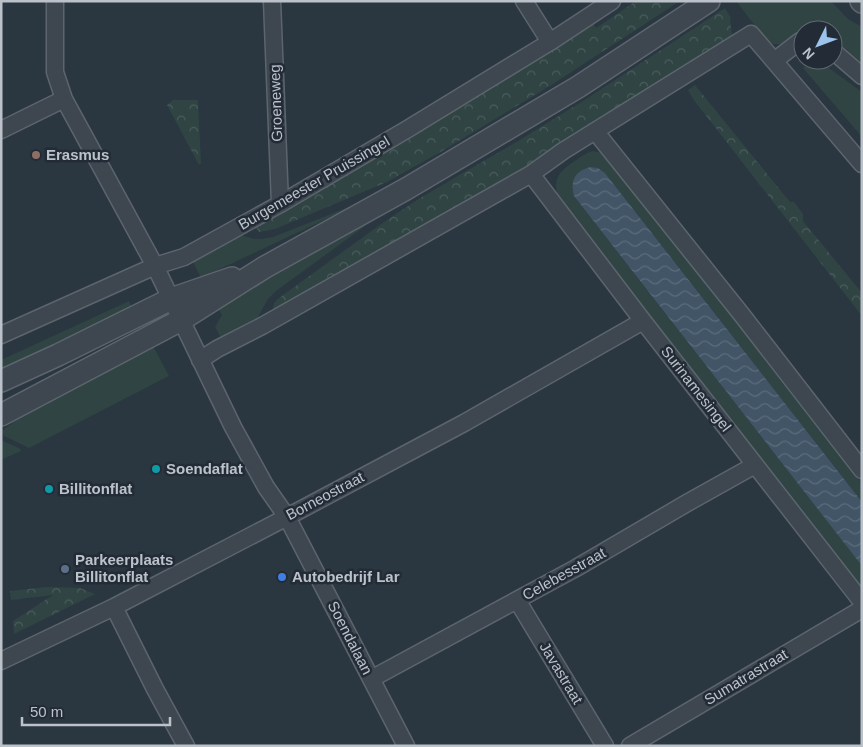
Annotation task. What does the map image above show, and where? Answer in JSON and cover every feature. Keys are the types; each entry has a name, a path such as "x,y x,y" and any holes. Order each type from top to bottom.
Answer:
{"street":[{"name":"Soendalaan","path":"55,1 56,72 64,98 155,266 233,427 266,487 287,517 406,746"},
{"name":"Groeneweg","path":"272,1 280,204"},
{"path":"524,1 550,42"},
{"name":"Burgemeester Pruissingel","path":"1,335 155,266 184,257 280,204 406,130 550,42 612,1"},
{"path":"1,415 181,320 265,267 406,189 570,92 709,1"},
{"path":"200,360 531,174 563,151 751,34 862,164"},
{"path":"774,61 793,46"},
{"path":"843,60 862,76"},
{"path":"1,130 64,98"},
{"path":"595,131 742,315 862,470"},
{"name":"Surinamesingel","path":"531,174 754,465 862,602"},
{"path":"1,381 170,299 265,267"},
{"name":"Borneostraat","path":"1,661 114,608 287,517 464,423 643,321"},
{"name":"Celebesstraat","path":"371,680 576,568 687,502 754,465"},
{"name":"Javastraat","path":"516,600 605,746"},
{"path":"114,608 155,690 186,746"},
{"name":"Sumatrastraat","path":"630,746 862,609"}],"green space":[{"path":"636,1 680,1 553,84 387,182 275,229 259,232 255,226 400,142 402,143 592,22 596,28"},
{"path":"736,1 831,1 848,19 862,27 862,63 843,47 843,20 793,20 793,37 784,44 773,44 766,40"},
{"path":"725,8 731,18 732,35 498,186 274,310 274,303 283,295 384,222 420,198 586,99"},
{"path":"805,70 832,70 862,92 862,137"},
{"path":"695,85 790,202 794,202 803,214 803,221 862,293 862,316 693,99 688,90"},
{"path":"173,100 198,100 201,164 199,165 167,105"},
{"path":"594,151 610,159 862,483 862,502 605,173 599,169 592,168 580,172 574,196 862,566 862,588 559,199 556,186 561,172 582,156"},
{"path":"351,206 201,278 192,260 237,234 255,239 273,237"},
{"path":"379,215 276,291 268,299 256,321 222,340 215,327 222,315 217,307"},
{"path":"129,301 133,310 1,370 1,360"},
{"path":"152,344 169,376 29,448 4,436 2,431 36,405"},
{"path":"1,440 19,448 21,451 1,460"},
{"path":"47,587 80,588 95,594 14,634 13,621 53,595 11,600 10,591"}],"water":[{"path":"590,167 598,168 605,173 862,502 862,566 574,196 574,178 577,174"}],"place":[{"name":"Erasmus","path":"36,155"},
{"name":"Soendaflat","path":"156,469"},
{"name":"Billitonflat","path":"49,489"},
{"name":"Parkeerplaats Billitonflat","path":"65,569"},
{"name":"Autobedrijf Lar","path":"282,577"}]}
